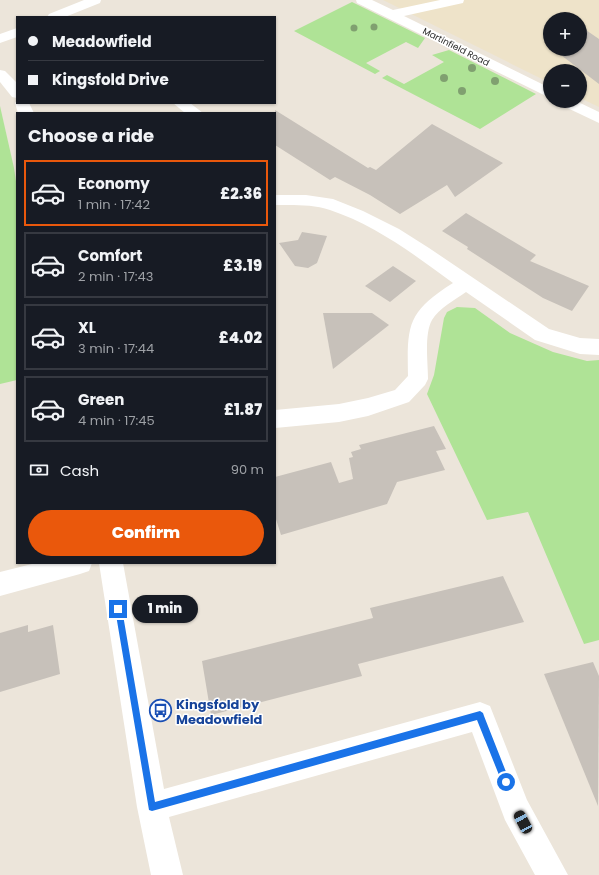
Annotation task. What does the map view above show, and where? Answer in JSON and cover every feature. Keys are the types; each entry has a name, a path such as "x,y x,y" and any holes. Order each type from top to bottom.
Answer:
{"street":[{"path":"56,16 95,0"},
{"name":"Martinfield Road","path":"362,0 393,14 543,90"},
{"path":"393,14 458,0"},
{"path":"0,39 16,32"},
{"path":"0,74 13,87 16,92"},
{"path":"182,104 194,112"},
{"path":"578,108 599,118"},
{"path":"276,200 306,200 333,205 357,215 423,252 542,334 580,346 599,347"},
{"path":"276,419 339,413 368,407 402,396 418,379 418,337 423,318 439,302 466,283"},
{"path":"0,584 76,564"},
{"path":"110,564 152,807 167,875"},
{"path":"152,807 480,716 516,809 552,875"}],"shaded area":[{"path":"383,0 599,0 599,107 587,101 587,64 543,64 543,80"}],"green space":[{"path":"352,2 425,38 418,48 406,42 366,63 380,71 375,74 294,31"},
{"path":"449,50 536,94 480,129 382,78 387,75 404,84 444,62 432,55"},
{"path":"0,106 16,181 16,380 0,384"},
{"path":"457,307 475,308 510,333 553,352 587,361 599,360 599,640 584,644 528,512 487,520 427,394 434,375 444,318 447,312"}],"building":[{"path":"587,31 599,39 599,84 587,75 587,64 573,64 562,56 587,56"},
{"path":"275,110 368,168 370,167 376,170 432,124 503,163 455,197 447,185 400,214 370,195 335,177 330,180 276,146"},
{"path":"466,213 536,255 530,261 589,286 572,311 543,298 442,231"},
{"path":"302,232 327,236 317,263 308,268 295,266 279,243 298,240"},
{"path":"393,266 416,281 390,302 365,286"},
{"path":"323,313 372,313 389,325 333,369"},
{"path":"434,426 446,449 436,451 445,470 397,482 387,504 281,535 276,519 276,477 331,462 339,483 353,479 349,458 353,457 351,452 361,449 359,445"},
{"path":"503,576 524,622 358,664 362,676 211,715 202,661 373,618 370,608"},
{"path":"28,625 28,632 53,625 60,674 0,692 0,633"},
{"path":"593,662 599,676 598,806 544,674"}],"place":[{"name":"Kingsfold by Meadowfield","path":"161,711"}],"route":[{"path":"118,609 152,807 480,716 506,782"}]}
